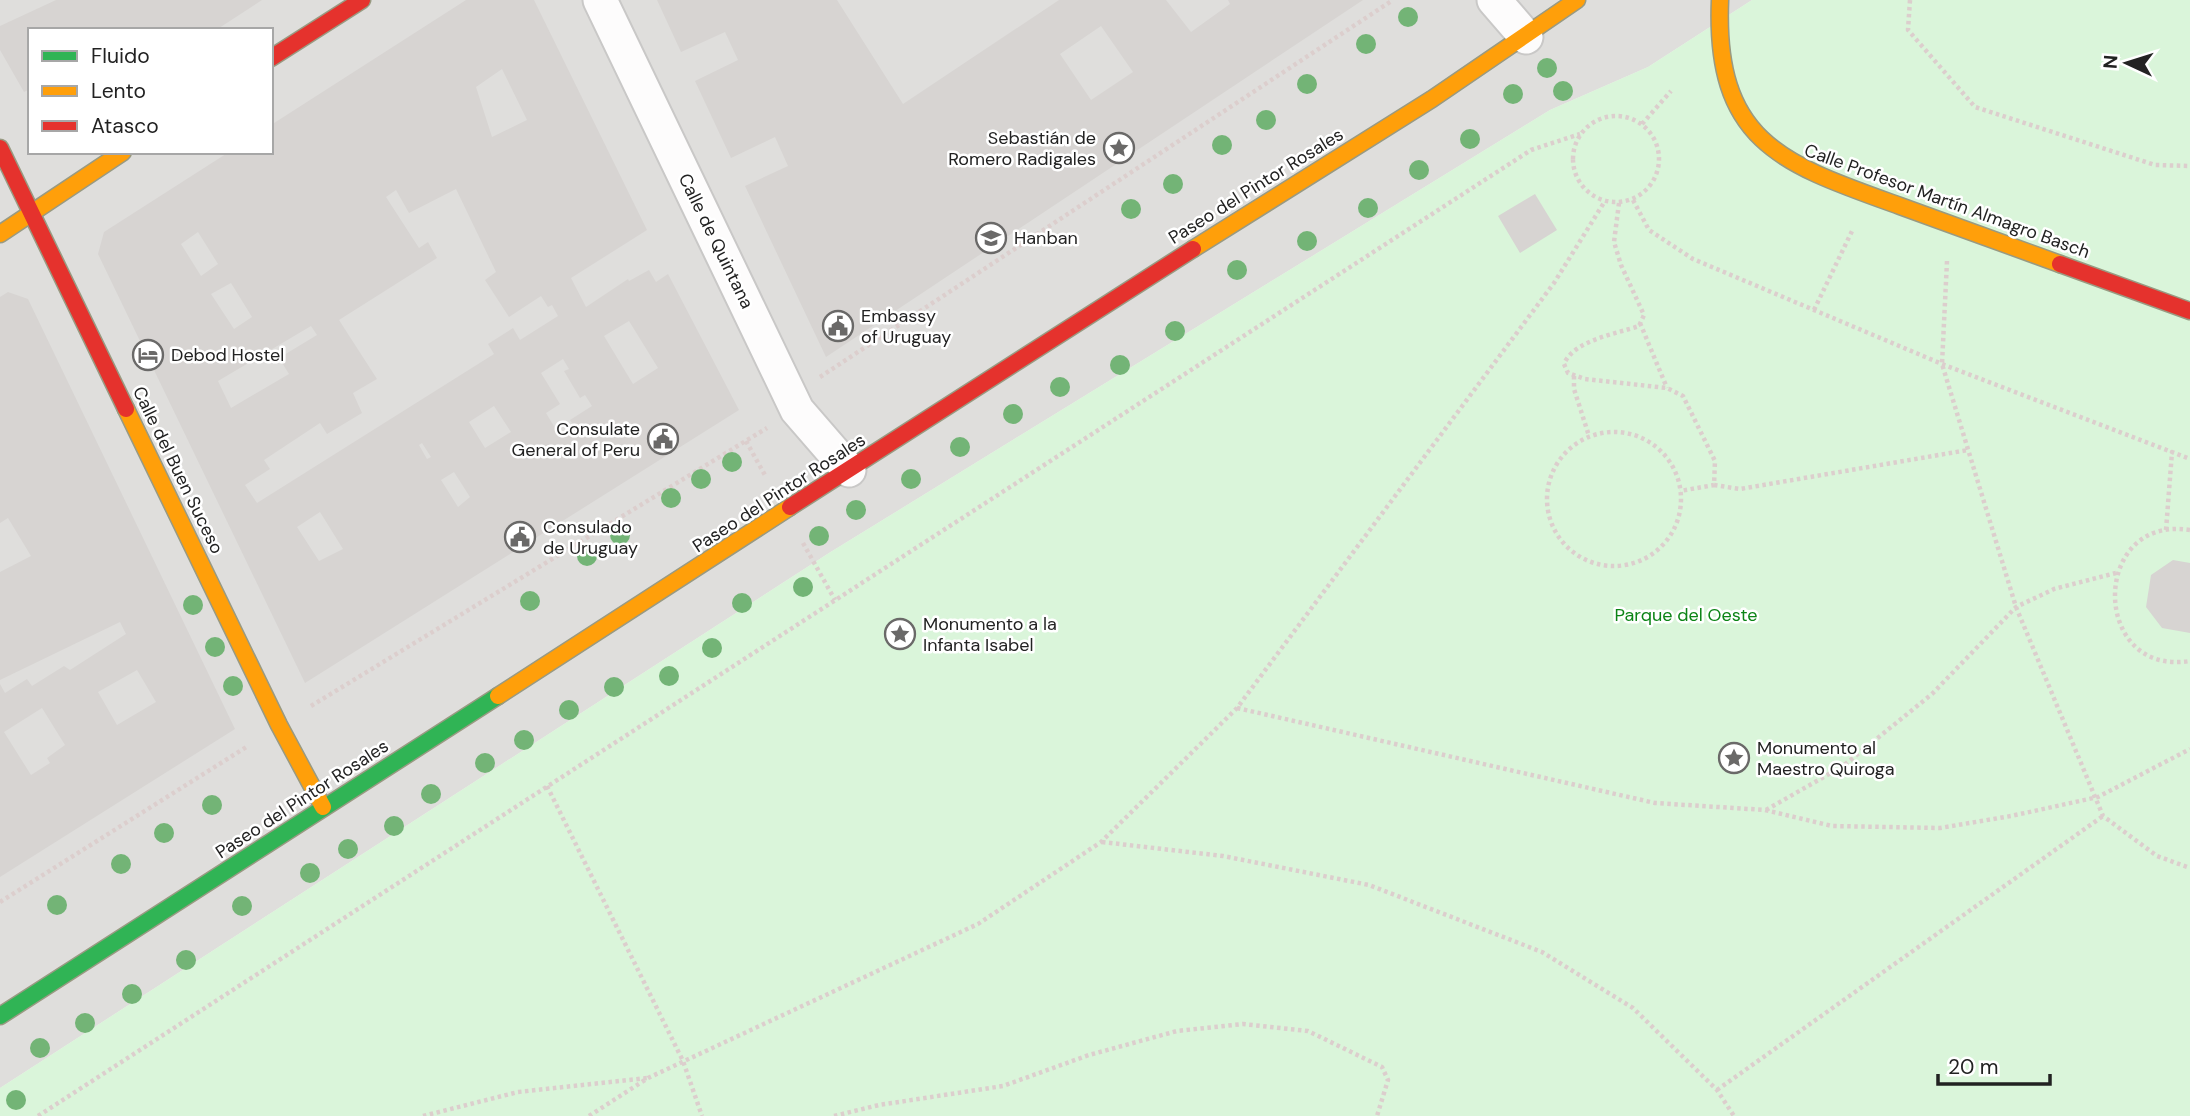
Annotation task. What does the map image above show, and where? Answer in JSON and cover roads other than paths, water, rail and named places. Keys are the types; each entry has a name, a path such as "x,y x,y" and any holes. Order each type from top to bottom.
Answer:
{"main road":[{"path":"273,57 362,0"},
{"name":"Paseo del Pintor Rosales","path":"0,1016 1526,37 1577,0"},
{"name":"Calle Profesor Martín Almagro Basch","path":"1720,0 1722,58 1726,80 1742,119 1756,137 1796,167 2190,311"},
{"name":"Calle del Buen Suceso","path":"0,148 279,725 323,807"},
{"path":"0,234 121,154"}],"street":[{"name":"Calle de Quintana","path":"600,0 797,410 849,470"},
{"path":"1494,0 1526,37"}],"place":[{"name":"Sebastián de Romero Radigales","path":"1119,148"},
{"name":"Hanban","path":"991,238"},
{"name":"Embassy of Uruguay","path":"838,326"},
{"name":"Debod Hostel","path":"148,355"},
{"name":"Consulate General of Peru","path":"663,439"},
{"name":"Consulado de Uruguay","path":"520,537"},
{"name":"Monumento a la Infanta Isabel","path":"900,634"},
{"name":"Monumento al Maestro Quiroga","path":"1734,758"}],"park label":[{"name":"Parque del Oeste","path":"1686,615"}]}
